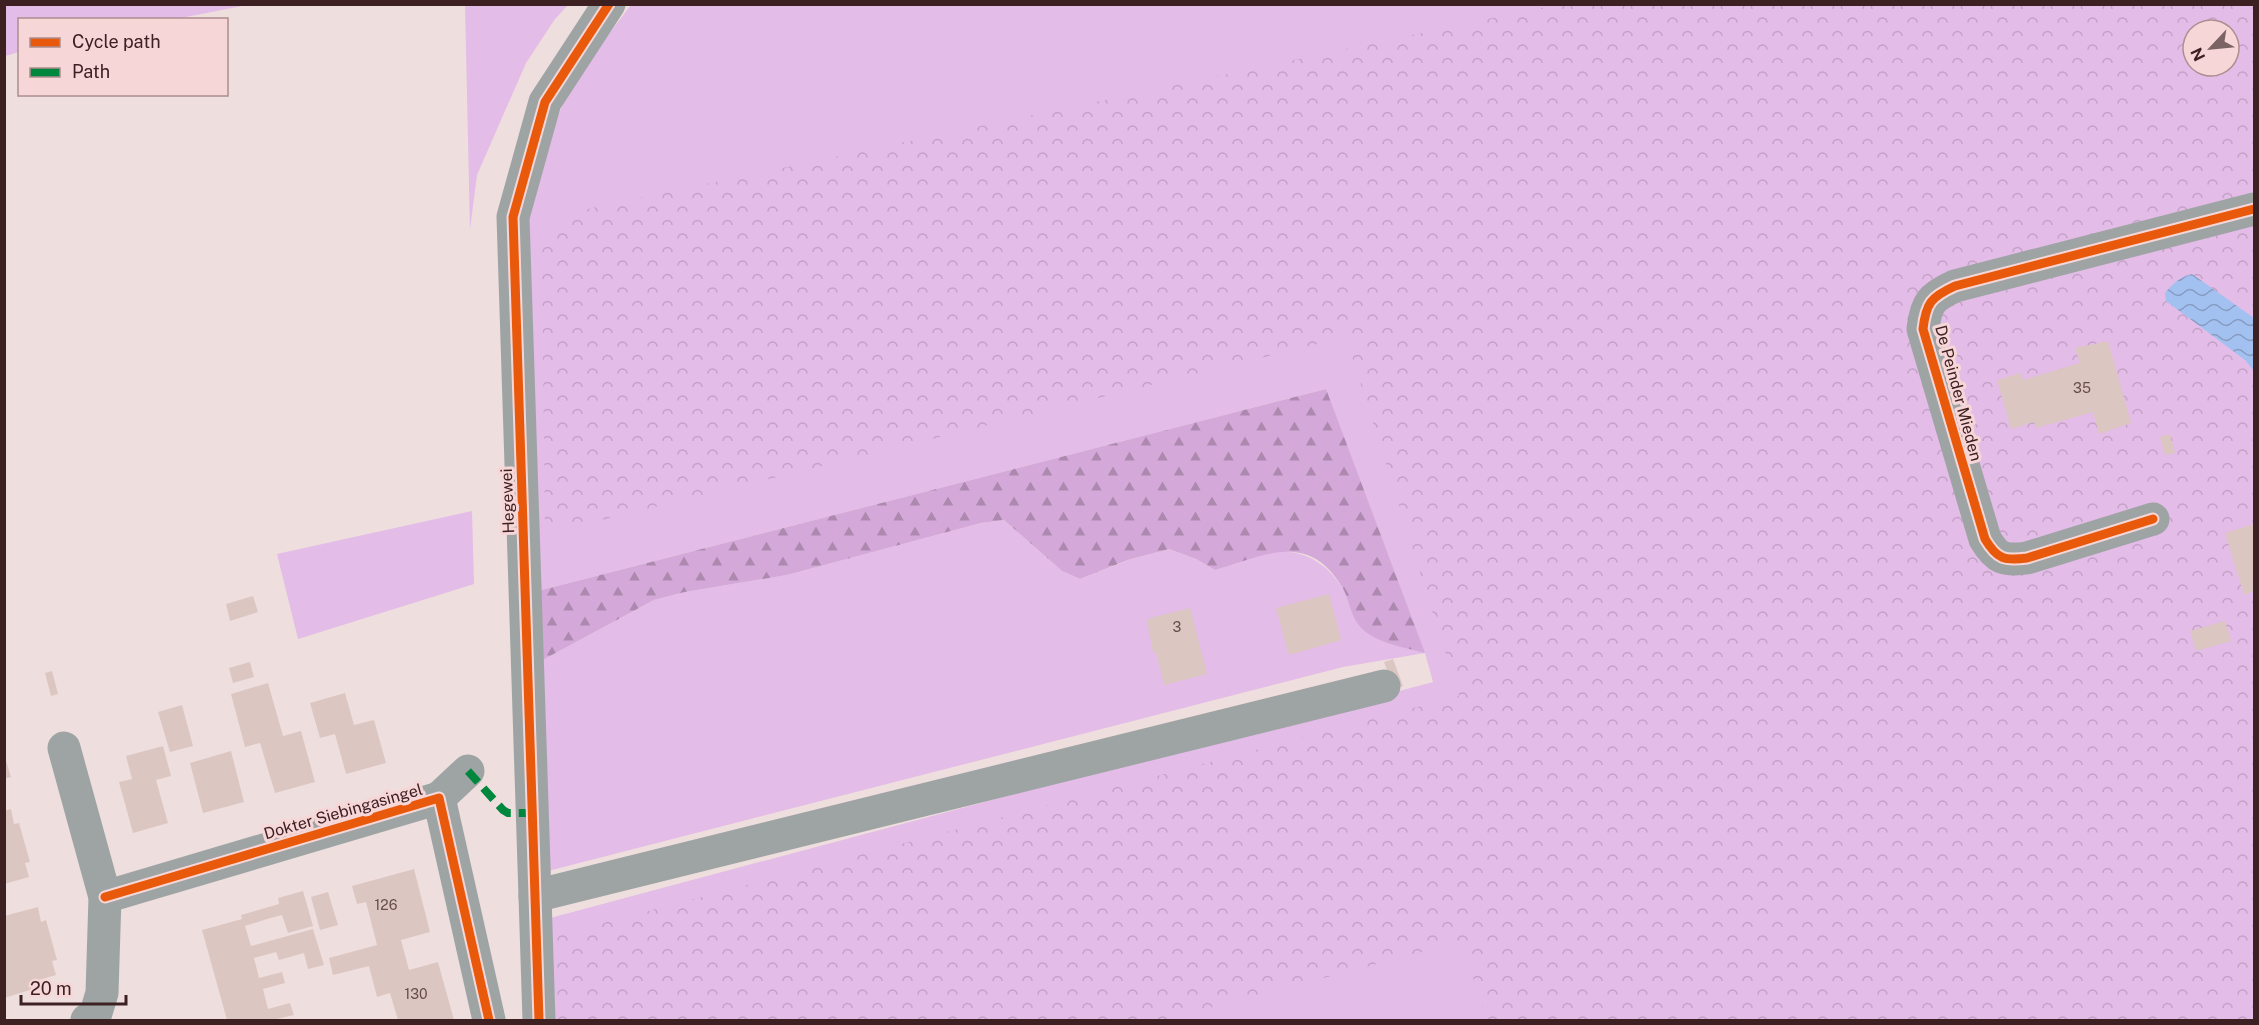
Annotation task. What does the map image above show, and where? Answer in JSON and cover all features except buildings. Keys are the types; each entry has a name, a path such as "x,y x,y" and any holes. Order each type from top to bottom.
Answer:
{"street":[{"name":"Hegewei","path":"539,1020 513,217 545,102 609,4"},
{"name":"De Peinder Mieden","path":"2153,519 2027,558 2010,560 1994,554 1984,540 1923,329 1926,308 1937,294 1955,285 2254,209"},
{"path":"535,896 1384,686"},
{"path":"64,747 105,897 102,993 95,1016 87,1020"},
{"name":"Dokter Siebingasingel","path":"105,897 439,798 468,771"},
{"name":"Dokter Siebingasingel","path":"439,798 489,1020"}],"green space":[{"path":"5,4 247,5 181,18 18,18 18,52 5,56"},
{"path":"465,5 568,5 555,19 526,63 477,175 470,229"},
{"path":"631,5 1905,5 2254,1020 543,1020 539,921 1433,682 1425,653 1343,667 548,871 526,669 654,600 685,592 787,575 981,523 1004,520 1062,571 1080,579 1129,560 1169,549 1196,559 1215,570 1252,557 1276,552 1298,553 1318,562 1334,577 1346,595 1359,625 1326,389 526,594 526,230 547,139 575,78"},
{"path":"1555,5 2254,5 2254,1020 1487,1020 1461,942 1163,1020 558,1020 554,936 1459,696 1346,337 545,534 542,251 564,214"},
{"path":"1326,389 1425,653 1371,636 1355,620 1342,587 1329,569 1315,558 1300,553 1267,554 1215,570 1196,559 1169,549 1128,560 1080,579 1062,571 1004,520 981,523 787,575 685,592 654,600 526,669 526,594"},
{"path":"472,511 474,584 298,639 277,554"}],"water":[{"path":"2192,274 2254,318 2254,371 2245,360 2166,301 2165,293 2171,286"}],"marked path":[{"path":"468,771 503,810 508,813 532,813"}],"cycle path":[{"path":"539,1020 513,217 545,102 609,4"},
{"path":"2153,519 2027,558 2007,559 1997,555 1985,539 1923,329 1926,313 1935,298 1955,286 2254,209"},
{"path":"105,897 439,798 489,1020"}]}
